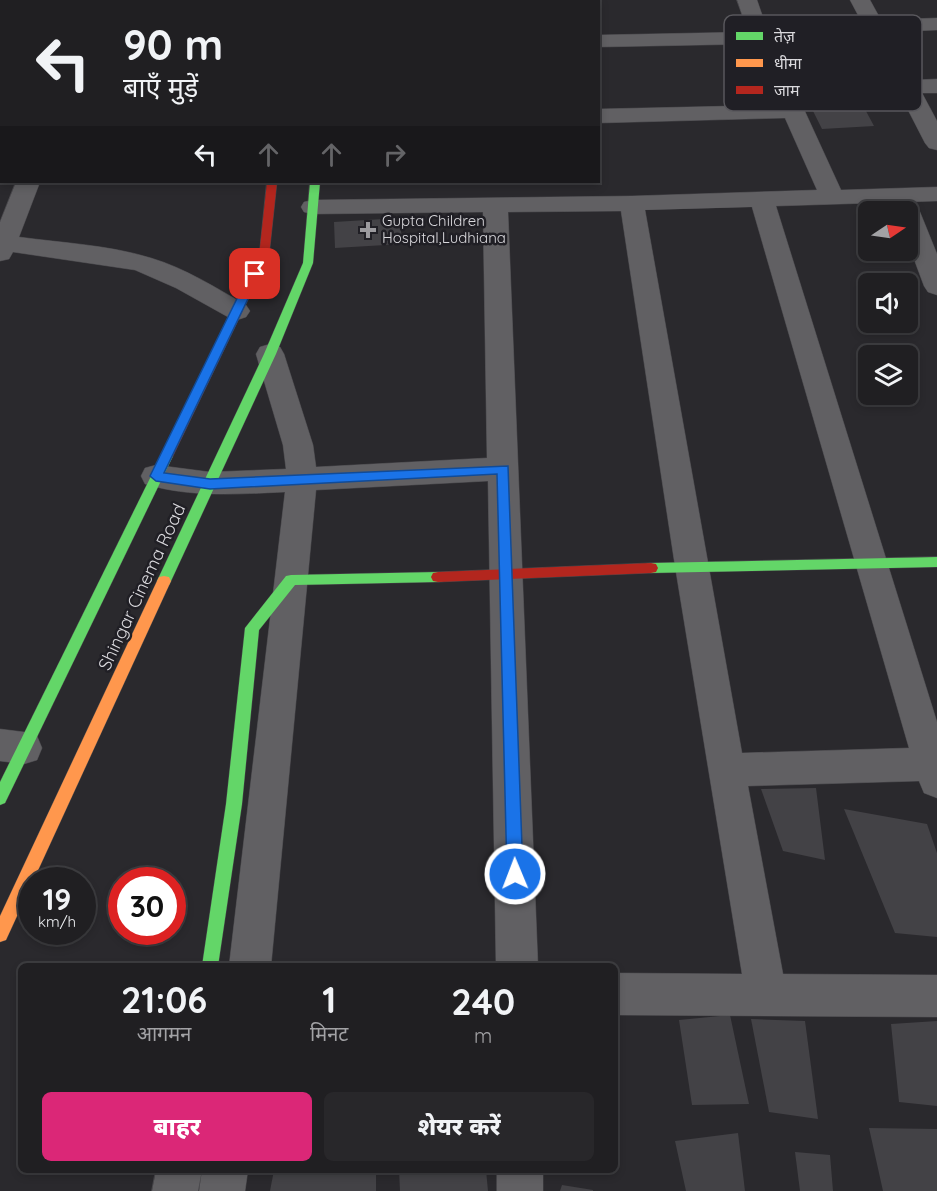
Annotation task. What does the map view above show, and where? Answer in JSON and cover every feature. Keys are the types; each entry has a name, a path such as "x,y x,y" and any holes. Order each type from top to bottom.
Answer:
{"street":[{"path":"747,0 752,15"},
{"path":"860,0 868,15"},
{"path":"922,26 937,24"},
{"path":"600,41 724,39"},
{"path":"922,87 937,86"},
{"path":"600,116 793,111 832,196"},
{"path":"920,111 937,143"},
{"path":"28,183 1,246 130,260 172,274 237,311"},
{"name":"Shingar Cinema Road","path":"0,798 12,747 156,476 264,256 272,183"},
{"name":"Shingar Cinema Road","path":"0,934 270,354 308,263 315,183"},
{"path":"314,207 495,204 589,192 632,202 832,196 868,201"},
{"path":"918,201 937,194"},
{"path":"726,770 934,772 762,199"},
{"path":"632,202 691,566 766,995"},
{"path":"495,204 517,963"},
{"path":"918,238 937,286"},
{"path":"250,963 302,480 298,445 270,354"},
{"path":"156,476 210,484 503,469"},
{"path":"210,963 234,804 252,628 291,580 507,575 691,566 937,562"},
{"path":"618,994 937,996"},
{"path":"175,1191 178,1173"},
{"path":"222,1191 225,1173"},
{"path":"520,1173 520,1191"}],"building":[{"path":"813,111 866,111 874,126 822,129"},
{"path":"400,218 402,244 335,248 334,222"},
{"path":"816,788 825,860 783,851 761,789"},
{"path":"844,809 927,824 937,853 937,937 895,933"},
{"path":"730,1015 749,1104 692,1105 679,1020"},
{"path":"751,1019 805,1021 818,1119 769,1112"},
{"path":"937,1021 937,1106 899,1102 891,1024"},
{"path":"869,1128 937,1129 937,1191 883,1191"},
{"path":"738,1133 745,1191 686,1191 675,1141"},
{"path":"795,1152 830,1155 833,1191 800,1191"},
{"path":"273,1173 376,1173 376,1191 270,1191"},
{"path":"399,1173 486,1173 488,1191 400,1191"},
{"path":"562,1185 593,1190 593,1191 560,1191"}],"traffic: fast":[{"path":"164,581 270,354 308,263 315,183"},
{"path":"0,798 167,456"},
{"path":"651,568 937,562"},
{"path":"210,963 234,804 252,628 291,580 438,577"}],"traffic: slow":[{"path":"0,934 164,581"}],"traffic: jam":[{"path":"167,456 264,256 272,183"},
{"path":"438,577 651,568"}],"place":[{"name":"Gupta Children Hospital,Ludhiana","path":"368,230"}],"route":[{"path":"255,274 156,476 210,484 503,469 515,874"}]}
